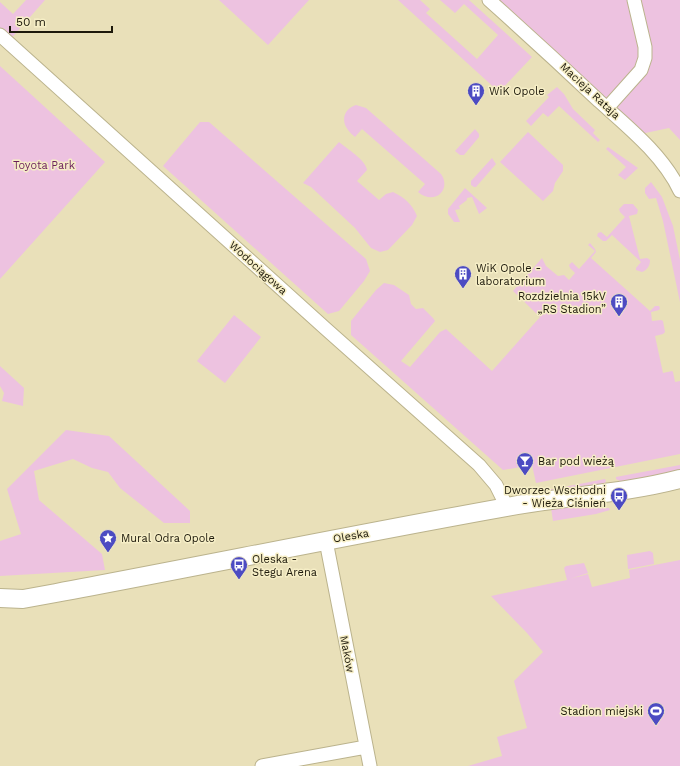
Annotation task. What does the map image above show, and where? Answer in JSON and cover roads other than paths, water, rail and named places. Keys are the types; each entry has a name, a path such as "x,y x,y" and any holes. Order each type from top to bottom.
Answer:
{"main road":[{"name":"Oleska","path":"0,608 23,599 161,574 326,541 507,507 612,492 680,479"},
{"name":"Oleska","path":"0,598 23,599"}],"street":[{"name":"Macieja Rataja","path":"489,0 636,134 660,160 680,191"},
{"path":"608,108 641,70 645,58 645,47 634,0"},
{"name":"Wodociągowa","path":"0,35 479,465 496,485 507,507"},
{"name":"Maków","path":"326,541 370,766"},
{"path":"262,766 366,747"}],"place":[{"name":"WiK Opole","path":"476,106"},
{"name":"WiK Opole - laboratorium","path":"463,289"},
{"name":"Rozdzielnia 15kV „RS Stadion”","path":"619,317"},
{"name":"Bar pod wieżą","path":"525,476"},
{"name":"Dworzec Wschodni - Wieża Ciśnień","path":"619,511"},
{"name":"Mural Odra Opole","path":"108,553"},
{"name":"Oleska - Stegu Arena","path":"239,580"},
{"name":"Stadion miejski","path":"656,726"}],"park label":[{"name":"Toyota Park","path":"44,165"}]}
